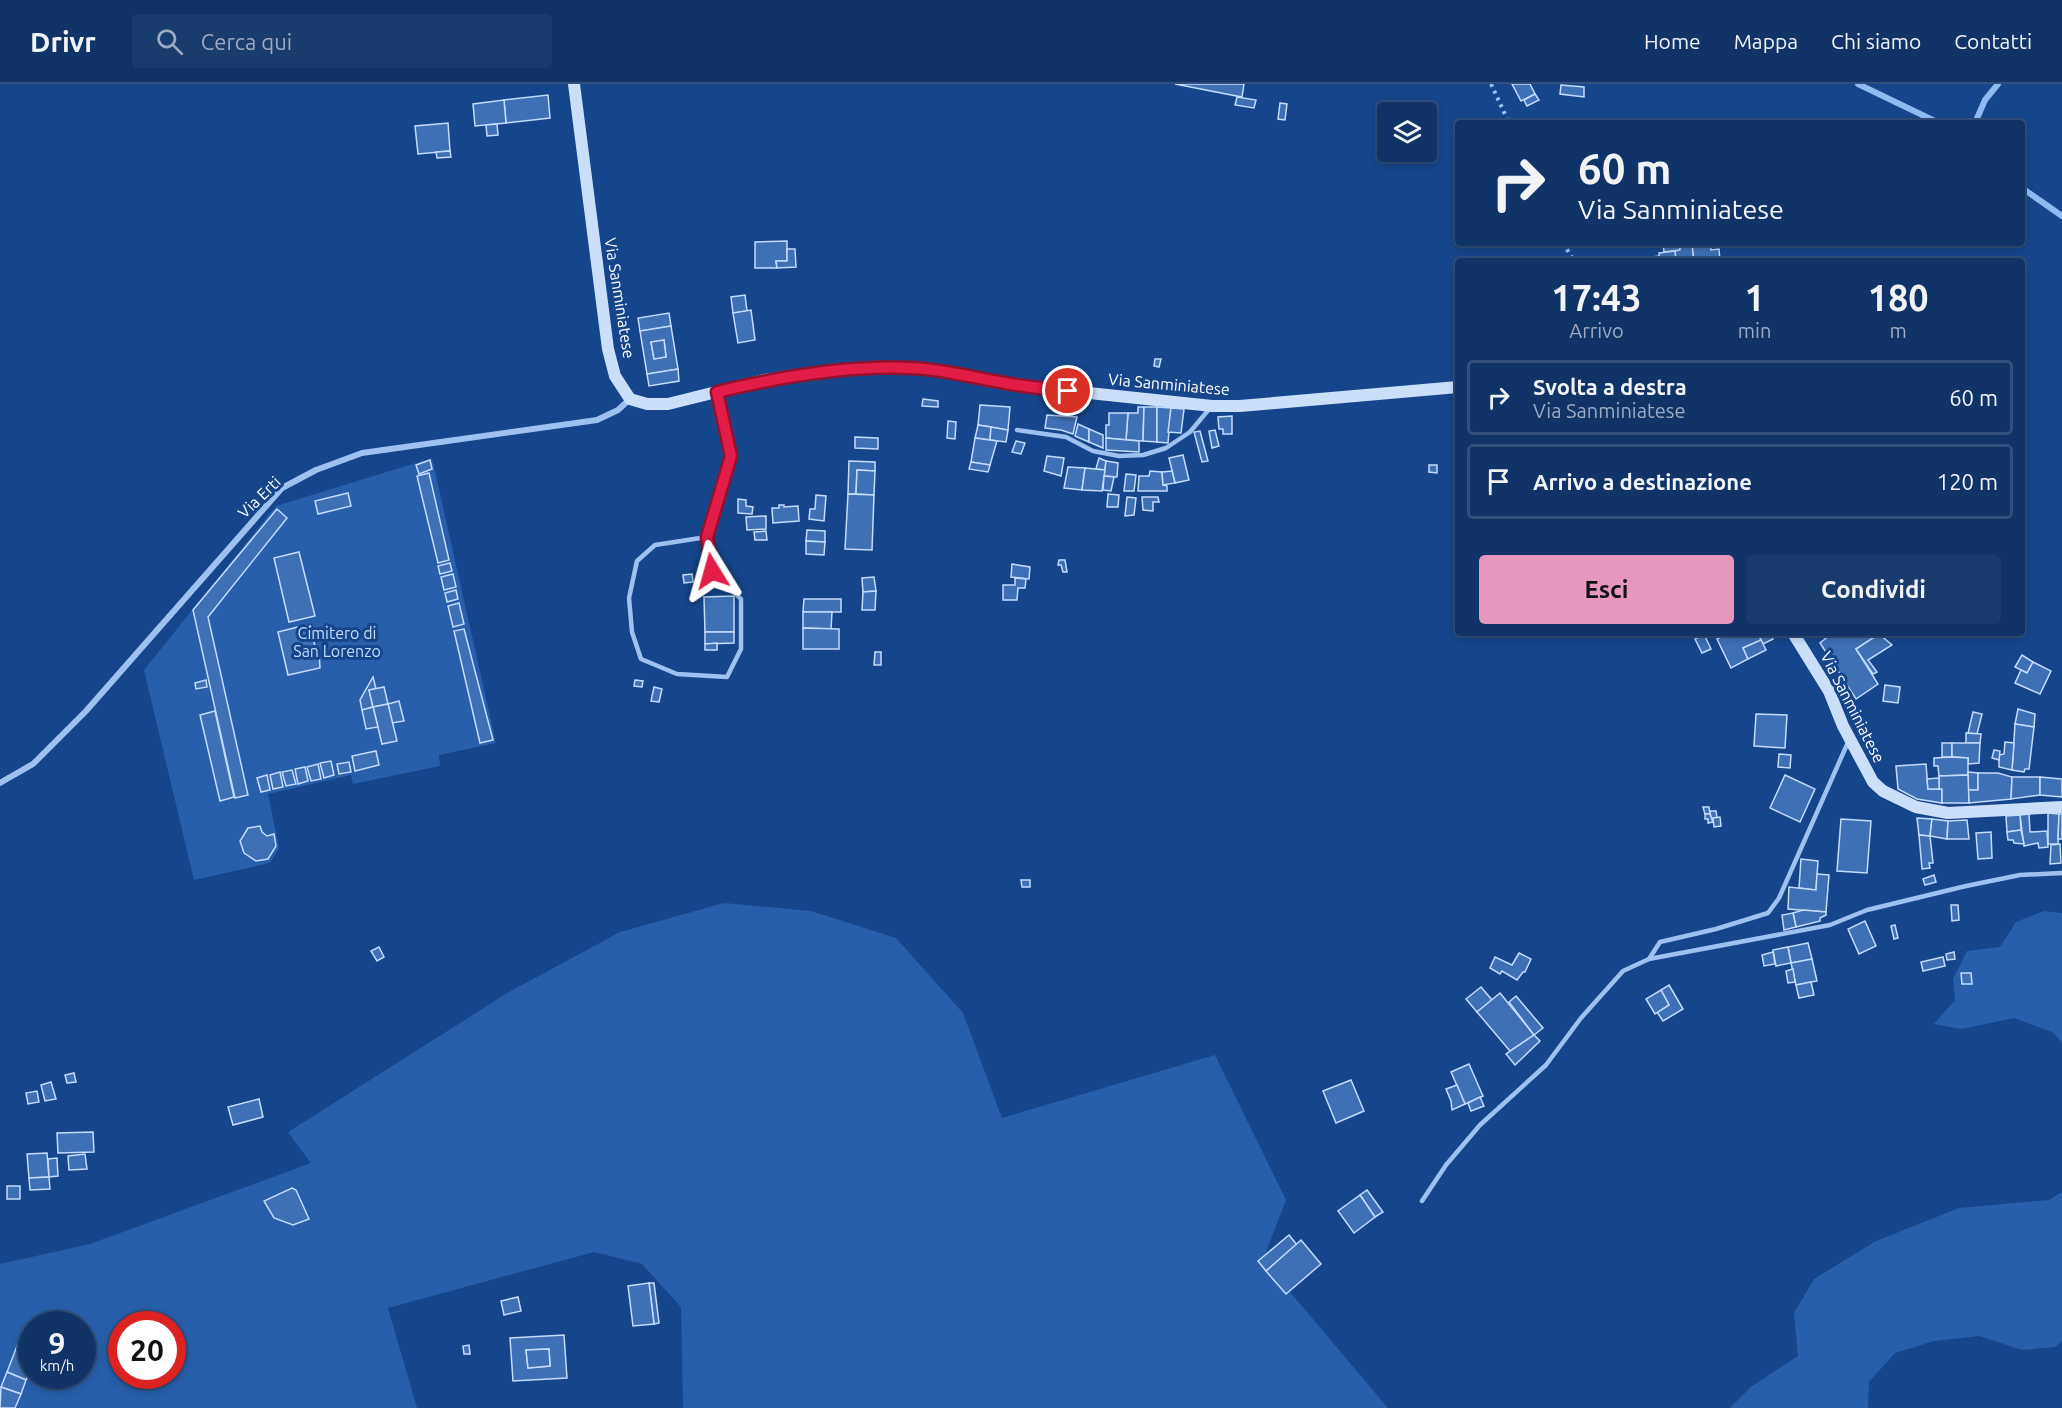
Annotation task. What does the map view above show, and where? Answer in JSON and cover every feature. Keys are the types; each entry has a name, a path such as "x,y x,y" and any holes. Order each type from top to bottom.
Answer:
{"main road":[{"name":"Via Sanminiatese","path":"574,84 609,349 615,376 630,399 647,404 668,404 764,380 862,368 911,368 958,373 1017,385 1212,406 1240,406 1455,387"},
{"name":"Via Sanminiatese","path":"1795,636 1829,691 1873,782 1883,791 1916,807 1948,813 2062,807"}],"street":[{"name":"Via Erti","path":"0,783 33,764 86,711 282,488 316,470 362,453 597,420 618,410 630,399"}],"lane":[{"path":"707,537 655,545 637,561 629,598 632,632 641,659 677,674 727,677 741,649 741,599 712,571 707,537 731,456 717,392"},
{"path":"1017,430 1066,437 1093,451 1110,455 1143,455 1166,448 1190,432 1212,406"},
{"path":"1648,959 1660,942 1768,914 1779,898 1850,738"},
{"path":"1422,1201 1446,1165 1480,1125 1546,1065 1581,1018 1623,971 1648,959 1830,925 1867,910 1966,886 2020,875 2062,873"}],"path":[{"path":"1491,84 1508,120"}],"green space":[{"name":"Cimitero di San Lorenzo","path":"432,458 496,743 439,755 440,766 353,784 351,775 268,794 279,848 270,863 194,880 144,670 276,506"},
{"path":"724,903 811,911 896,938 963,1013 1002,1118 1215,1055 1286,1200 1263,1260 1388,1408 683,1408 681,1307 642,1264 594,1252 388,1308 417,1408 0,1408 0,1264 90,1244 311,1163 288,1132 509,992 620,932"},
{"path":"2044,911 2062,913 2062,1043 2054,1033 2014,1018 1961,1029 1934,1024 1955,1000 1953,979 1967,951 2000,947 2016,922"},
{"path":"2062,1192 2062,1341 2055,1347 2022,1350 1979,1336 1934,1341 1895,1353 1869,1382 1868,1408 1730,1408 1752,1386 1798,1356 1794,1313 1814,1279 1876,1241 1959,1208 2049,1200"}],"building":[{"path":"1175,84 1244,84 1242,97"},
{"path":"1512,84 1530,84 1535,94 1521,101"},
{"path":"1561,85 1584,87 1584,97 1560,94"},
{"path":"1535,94 1539,100 1527,106 1524,100"},
{"path":"548,95 550,118 506,123 504,100"},
{"path":"1237,97 1256,100 1254,108 1235,105"},
{"path":"504,100 506,123 475,126 473,104"},
{"path":"1280,103 1287,104 1285,120 1278,119"},
{"path":"448,123 450,151 418,154 415,126"},
{"path":"497,124 498,135 487,136 486,125"},
{"path":"450,151 451,157 437,158 436,152"},
{"path":"787,241 787,261 776,261 777,268 755,268 755,242"},
{"path":"1663,246 1680,246 1680,250 1664,252"},
{"path":"1680,246 1692,246 1694,258 1676,258 1675,251 1680,250"},
{"path":"1692,246 1710,246 1711,250 1719,249 1720,258 1694,258"},
{"path":"787,249 795,249 796,267 777,268 776,261 787,261"},
{"path":"1675,251 1676,258 1660,258 1659,253"},
{"path":"745,295 747,311 733,313 731,297"},
{"path":"751,310 755,340 738,343 733,313"},
{"path":"669,313 671,326 640,331 638,318"},
{"path":"671,326 678,369 647,374 640,331","holes":["664,340 666,357 654,359 651,342"]},
{"path":"664,340 666,357 654,359 651,342"},
{"path":"1155,359 1161,359 1159,367 1154,366"},
{"path":"678,369 679,381 649,386 647,374"},
{"path":"923,399 938,401 938,407 922,406"},
{"path":"980,405 1010,407 1008,430 978,425"},
{"path":"1138,407 1144,407 1143,441 1126,440 1128,413 1138,413"},
{"path":"1144,407 1157,407 1157,442 1143,441"},
{"path":"1157,407 1171,408 1168,443 1157,442"},
{"path":"1171,408 1184,409 1181,433 1168,432"},
{"path":"1109,413 1128,413 1126,440 1106,438"},
{"path":"1047,415 1077,417 1073,434 1045,428"},
{"path":"1232,416 1232,434 1223,434 1223,429 1219,429 1218,417"},
{"path":"948,421 956,422 955,439 947,438"},
{"path":"1078,424 1089,429 1089,442 1075,436"},
{"path":"978,425 991,427 990,440 975,438"},
{"path":"991,427 1008,430 1006,442 990,440"},
{"path":"1089,429 1103,435 1103,448 1089,442"},
{"path":"1215,430 1219,446 1212,448 1209,431"},
{"path":"1200,431 1208,461 1202,462 1194,432"},
{"path":"855,437 878,438 878,449 855,448"},
{"path":"975,438 997,441 990,465 971,462"},
{"path":"1106,438 1139,441 1139,452 1106,450"},
{"path":"1016,441 1025,443 1021,454 1012,452"},
{"path":"1183,455 1189,480 1175,483 1169,458"},
{"path":"1047,456 1064,458 1061,476 1044,471"},
{"path":"1099,458 1106,461 1105,470 1096,469"},
{"path":"430,460 432,469 419,474 416,465"},
{"path":"849,461 875,462 875,471 857,470 856,494 848,494"},
{"path":"1106,461 1118,463 1117,477 1104,476"},
{"path":"971,462 990,465 988,472 969,469"},
{"path":"1429,465 1437,465 1437,473 1429,472"},
{"path":"1068,467 1085,468 1082,490 1064,488"},
{"path":"1085,468 1105,470 1102,491 1082,490"},
{"path":"857,470 875,471 874,495 856,494"},
{"path":"1150,471 1162,472 1163,485 1167,486 1167,491 1138,491 1139,476 1149,476"},
{"path":"1172,471 1175,483 1163,485 1162,472"},
{"path":"429,473 449,560 438,563 417,476"},
{"path":"1126,474 1136,475 1134,491 1124,491"},
{"path":"1104,476 1114,477 1111,491 1103,490"},
{"path":"348,493 351,506 318,514 315,501"},
{"path":"848,494 874,495 872,550 845,549"},
{"path":"1108,494 1119,495 1118,507 1107,507"},
{"path":"816,495 826,496 824,521 809,519 810,509 815,509"},
{"path":"1127,497 1136,498 1134,515 1125,516"},
{"path":"1142,497 1158,497 1159,502 1153,502 1153,511 1143,510"},
{"path":"738,499 746,500 746,506 753,507 752,514 738,513"},
{"path":"779,505 798,506 799,521 773,523 772,508 779,508"},
{"path":"277,509 287,518 208,617 248,795 235,798 193,610"},
{"path":"766,516 766,529 747,530 746,517"},
{"path":"807,530 825,531 825,542 806,541"},
{"path":"766,531 767,540 755,540 754,532"},
{"path":"806,541 825,542 824,555 806,554"},
{"path":"299,552 315,616 289,622 274,558"},
{"path":"1059,560 1065,560 1067,572 1063,572 1061,565 1058,565"},
{"path":"450,563 452,571 440,574 438,566"},
{"path":"1012,564 1030,567 1029,579 1011,577"},
{"path":"453,574 456,587 444,590 441,577"},
{"path":"692,574 693,582 684,583 683,575"},
{"path":"874,577 876,591 863,592 862,578"},
{"path":"1015,578 1026,579 1025,588 1018,588 1017,600 1003,600 1003,585 1015,585"},
{"path":"456,590 458,599 447,602 445,593"},
{"path":"876,591 875,610 862,610 863,592"},
{"path":"734,596 734,632 705,632 704,597"},
{"path":"804,599 841,599 841,612 803,612"},
{"path":"459,603 464,624 453,627 448,606"},
{"path":"803,612 832,612 831,629 803,628"},
{"path":"310,624 317,653 319,653 320,668 288,675 278,632"},
{"path":"803,628 839,629 839,649 803,649"},
{"path":"464,629 493,740 480,743 454,631"},
{"path":"705,632 734,632 734,643 705,644"},
{"path":"1705,636 1711,649 1702,653 1695,639"},
{"path":"1722,636 1759,636 1761,640 1743,648 1748,659 1731,668 1717,639"},
{"path":"1759,636 1772,636 1773,639 1763,644"},
{"path":"1829,636 1876,636 1856,649 1878,684 1856,699 1820,643"},
{"path":"1876,636 1881,636 1892,645 1868,660 1877,672 1873,674 1856,649"},
{"path":"1761,640 1766,650 1748,659 1743,648"},
{"path":"717,643 717,650 705,650 705,644"},
{"path":"875,652 881,652 881,665 874,665"},
{"path":"2022,655 2033,662 2027,673 2015,667"},
{"path":"2033,662 2051,671 2040,694 2015,683 2021,670 2027,673"},
{"path":"373,677 376,689 369,690 373,707 362,710 360,700"},
{"path":"206,680 207,687 196,689 195,683"},
{"path":"635,680 643,681 642,687 634,686"},
{"path":"1885,685 1900,687 1898,703 1883,701"},
{"path":"384,687 388,704 373,707 369,690"},
{"path":"654,687 662,689 659,702 651,701"},
{"path":"399,701 404,721 392,723 388,704"},
{"path":"388,704 397,741 382,744 373,707"},
{"path":"373,707 378,727 366,729 362,710"},
{"path":"2018,709 2035,714 2034,727 2015,724"},
{"path":"215,711 234,797 220,801 200,715"},
{"path":"1973,712 1982,714 1977,734 1968,733"},
{"path":"1756,714 1787,715 1785,748 1754,746"},
{"path":"2015,724 2034,727 2029,769 2025,769 2024,772 2012,770"},
{"path":"1966,733 1981,734 1980,743 1966,743"},
{"path":"2005,742 2014,743 2012,770 1999,767 1999,755 2004,754"},
{"path":"1942,743 1952,743 1952,757 1942,757"},
{"path":"1952,743 1980,743 1979,763 1968,764 1968,758 1952,757"},
{"path":"1994,750 2000,751 1999,760 1992,758"},
{"path":"376,751 379,765 355,771 352,756"},
{"path":"1779,754 1791,755 1790,768 1778,767"},
{"path":"1934,758 1968,758 1968,775 1939,776 1938,766 1934,766"},
{"path":"331,761 334,775 324,778 320,763"},
{"path":"349,762 351,772 339,774 337,764"},
{"path":"318,764 321,779 311,781 307,767"},
{"path":"1926,764 1928,789 1942,789 1942,803 1917,799 1898,789 1896,766"},
{"path":"305,767 308,781 298,784 295,769"},
{"path":"292,770 296,784 286,786 282,772"},
{"path":"280,772 283,787 273,789 270,775"},
{"path":"1968,772 1978,773 1978,790 1968,790"},
{"path":"1978,773 1998,773 2012,777 2011,799 1969,803 1968,790 1978,790"},
{"path":"267,775 270,790 261,792 257,778"},
{"path":"1785,775 1815,789 1800,822 1770,808"},
{"path":"1968,775 1969,803 1942,803 1939,776"},
{"path":"2012,777 2040,777 2040,795 2011,799"},
{"path":"2040,777 2062,779 2062,797 2040,795"},
{"path":"1939,778 1939,789 1928,789 1927,779"},
{"path":"1703,807 1709,807 1710,814 1705,814"},
{"path":"1710,811 1716,811 1717,818 1711,819"},
{"path":"2048,813 2059,814 2058,844 2048,844"},
{"path":"1705,814 1710,814 1713,822 1708,823"},
{"path":"2029,814 2030,832 2047,831 2048,847 2039,848 2038,843 2024,846 2020,815"},
{"path":"2059,814 2062,814 2062,839 2058,839"},
{"path":"2020,815 2021,830 2007,832 2006,816"},
{"path":"1720,817 1721,826 1714,827 1713,818"},
{"path":"1917,818 1932,819 1930,836 1919,835"},
{"path":"1841,819 1871,821 1867,873 1837,871"},
{"path":"1932,819 1948,821 1947,839 1930,836"},
{"path":"1967,820 1969,839 1947,839 1948,821"},
{"path":"260,826 262,832 267,836 274,834 276,846 268,859 256,861 244,853 240,841 248,828"},
{"path":"2021,830 2024,844 2008,840 2007,832"},
{"path":"1991,832 1992,858 1978,859 1976,833"},
{"path":"1919,835 1930,836 1933,863 1929,863 1930,868 1922,869"},
{"path":"2060,844 2061,863 2050,864 2051,845"},
{"path":"1801,859 1818,861 1816,890 1799,888"},
{"path":"1817,874 1829,875 1826,912 1788,909 1789,887 1816,890"},
{"path":"1934,875 1936,882 1925,885 1923,879"},
{"path":"1021,880 1030,880 1030,887 1022,887"},
{"path":"1951,905 1958,905 1959,920 1952,921"},
{"path":"1803,910 1826,912 1826,915 1820,918 1820,921 1796,927 1793,913"},
{"path":"1793,913 1796,927 1784,930 1782,915"},
{"path":"1865,921 1876,946 1859,954 1848,929"},
{"path":"1895,925 1898,938 1894,939 1891,926"},
{"path":"1808,943 1812,959 1791,963 1788,947"},
{"path":"379,947 384,957 377,961 371,951"},
{"path":"1788,947 1791,963 1776,966 1773,950"},
{"path":"1773,952 1775,964 1764,966 1762,955"},
{"path":"1954,952 1955,959 1947,960 1946,954"},
{"path":"1519,953 1531,959 1525,972 1517,980 1502,971 1500,974 1490,968 1495,957 1512,965"},
{"path":"1943,957 1945,966 1923,971 1921,962"},
{"path":"1812,959 1817,981 1796,985 1791,963"},
{"path":"1793,969 1795,982 1788,983 1786,971"},
{"path":"1961,973 1971,973 1972,984 1962,984"},
{"path":"1811,982 1814,995 1799,998 1796,985"},
{"path":"1669,985 1683,1009 1663,1021 1657,1012 1669,1005 1661,990"},
{"path":"1481,987 1492,1000 1477,1012 1466,999"},
{"path":"1661,990 1669,1005 1655,1014 1646,999"},
{"path":"1500,993 1534,1035 1510,1051 1477,1012"},
{"path":"1516,996 1543,1028 1534,1035 1509,1002"},
{"path":"1534,1035 1540,1041 1515,1065 1506,1054"},
{"path":"1469,1064 1483,1096 1465,1104 1451,1072"},
{"path":"74,1073 76,1082 67,1083 65,1075"},
{"path":"1351,1080 1364,1111 1336,1123 1323,1091"},
{"path":"51,1082 56,1099 45,1101 41,1085"},
{"path":"1457,1085 1465,1104 1452,1110 1446,1089"},
{"path":"37,1091 39,1102 28,1104 26,1093"},
{"path":"1480,1097 1484,1106 1471,1111 1468,1103"},
{"path":"259,1099 263,1117 233,1125 228,1107"},
{"path":"93,1132 94,1152 58,1153 57,1133"},
{"path":"47,1153 49,1177 29,1178 27,1154"},
{"path":"85,1154 87,1169 69,1170 68,1156"},
{"path":"57,1158 58,1176 49,1177 48,1159"},
{"path":"49,1177 50,1189 30,1190 29,1178"},
{"path":"7,1186 20,1186 20,1199 7,1199"},
{"path":"292,1188 296,1190 309,1219 293,1225 274,1218 264,1201"},
{"path":"1367,1190 1383,1212 1375,1217 1360,1195"},
{"path":"1360,1195 1375,1217 1354,1233 1338,1211"},
{"path":"1289,1235 1297,1245 1266,1271 1258,1261"},
{"path":"1301,1240 1321,1264 1286,1294 1266,1271"},
{"path":"649,1283 654,1283 659,1323 654,1324"},
{"path":"649,1283 654,1324 633,1326 628,1286"},
{"path":"518,1297 521,1311 504,1315 501,1301"},
{"path":"564,1335 567,1378 513,1381 510,1338","holes":["549,1349 550,1366 528,1368 526,1350"]},
{"path":"18,1343 18,1377 7,1372"},
{"path":"469,1345 470,1354 464,1354 463,1346"},
{"path":"549,1349 550,1366 528,1368 526,1350"},
{"path":"7,1372 18,1377 18,1389 23,1389 21,1394 1,1387"},
{"path":"1,1387 21,1394 15,1408 0,1408"}],"waterway":[{"path":"1858,84 1933,120"},
{"path":"1976,120 1985,100 1998,84"},
{"path":"2025,190 2062,216"}],"route":[{"path":"712,571 707,537 731,456 717,392 764,380 862,368 911,368 958,373 1005,384 1068,391"}]}
